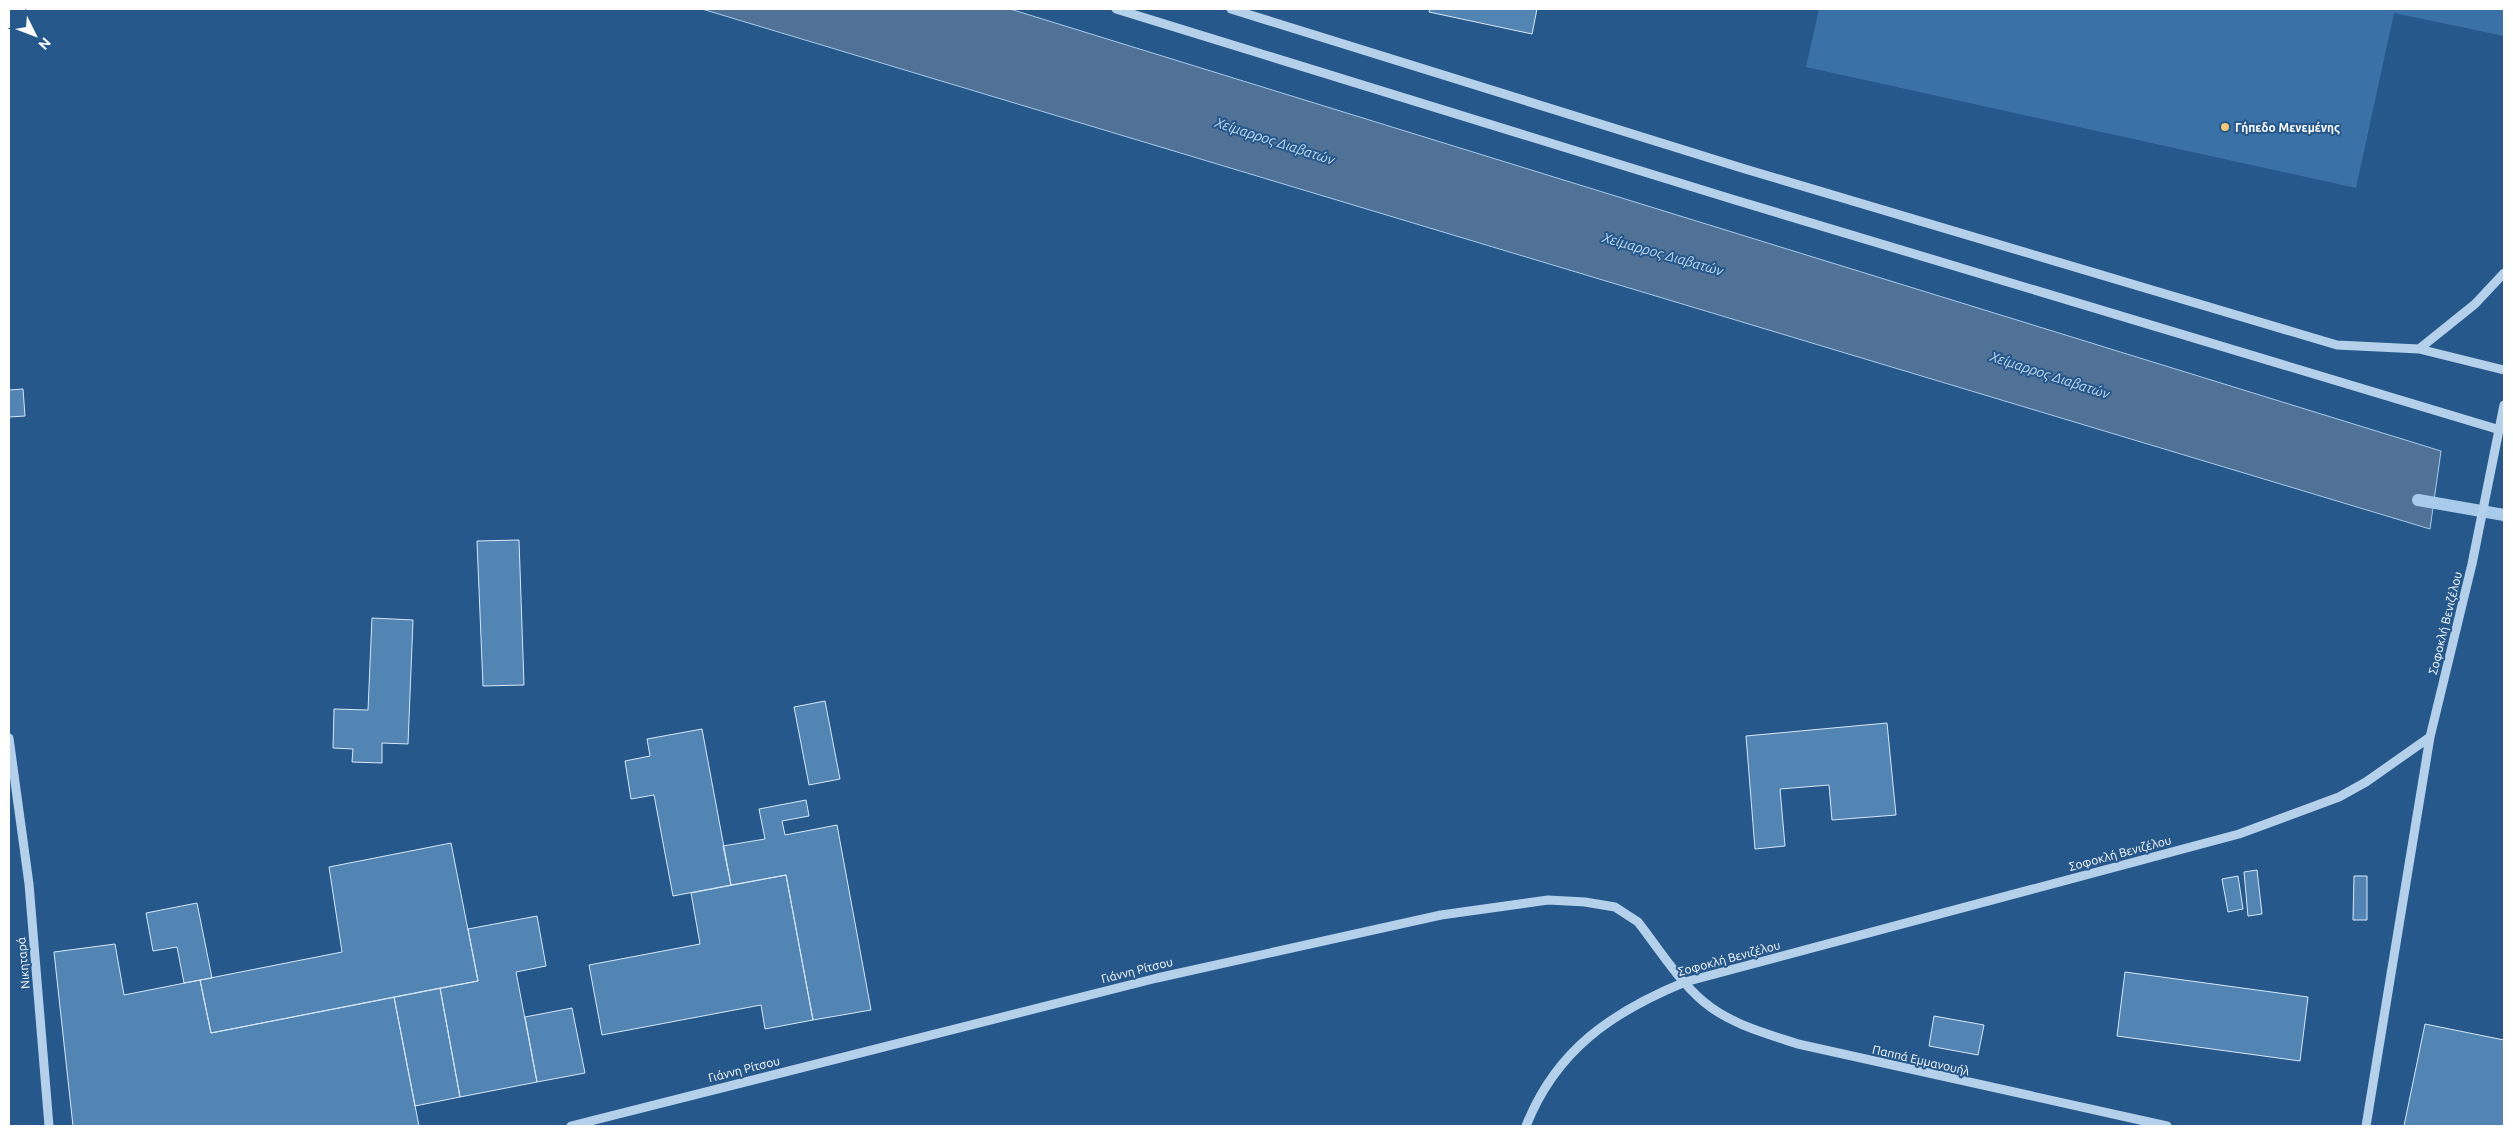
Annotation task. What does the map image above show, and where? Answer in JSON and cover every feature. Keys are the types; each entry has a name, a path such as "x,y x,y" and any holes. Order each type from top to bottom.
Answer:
{"street":[{"path":"1116,9 1726,197 2500,430"},
{"path":"1231,9 1745,169 2337,345 2419,349 2504,370"},
{"path":"2419,349 2468,310 2504,273"},
{"name":"Σοφοκλή Βενιζέλου","path":"1526,1126 1549,1081 1578,1045 1620,1012 1651,996 1685,982 1946,914 2239,834 2300,814 2339,797 2366,782 2430,737 2472,564 2504,405"},
{"path":"2366,1126 2430,737"},
{"name":"Νικηταρά","path":"9,738 29,884 46,1125"},
{"name":"Γιάννη Ρίτσου","path":"571,1126 1157,978 1358,932 1501,906 1548,900 1585,902 1615,907 1638,922 1685,982"},
{"name":"Παππά Εμμανουήλ","path":"1685,982 1705,1002 1733,1020 1798,1044 2167,1126"}],"shaded area":[{"name":"Γήπεδο Μενεμένης","path":"1819,9 2504,9 2504,36 2394,13 2356,188 1806,67"}],"water":[{"path":"702,9 1010,9 2441,451 2430,529"}],"building":[{"path":"1430,9 1537,9 1532,34 1429,12"},
{"path":"23,389 25,416 9,417 9,390"},
{"path":"519,540 524,685 483,686 477,541"},
{"path":"372,618 413,620 408,744 382,743 382,763 352,762 353,749 333,748 334,709 368,710"},
{"path":"825,701 840,779 809,785 794,707"},
{"path":"1887,723 1896,815 1832,820 1829,785 1780,789 1785,846 1755,849 1746,736"},
{"path":"702,729 731,885 673,896 654,795 631,799 625,761 650,756 647,739"},
{"path":"806,800 809,816 782,821 785,835 837,825 871,1010 813,1020 786,875 731,885 723,846 765,839 759,809"},
{"path":"451,843 478,981 211,1033 200,980 342,952 329,867"},
{"path":"2257,870 2262,914 2248,916 2244,872"},
{"path":"786,875 813,1020 765,1029 761,1005 602,1035 589,965 700,944 691,893"},
{"path":"2238,876 2243,909 2228,912 2222,879"},
{"path":"2354,876 2367,876 2367,920 2353,920"},
{"path":"197,903 212,978 184,983 177,947 153,951 146,913"},
{"path":"537,916 546,966 516,972 537,1082 460,1097 440,988 478,981 468,929"},
{"path":"115,944 124,995 200,980 211,1033 394,997 419,1126 73,1126 54,952"},
{"path":"2125,972 2308,997 2300,1061 2117,1036"},
{"path":"440,988 460,1097 415,1106 394,997"},
{"path":"572,1008 585,1073 537,1082 525,1017"},
{"path":"1934,1016 1984,1025 1978,1055 1929,1046"},
{"path":"2425,1024 2504,1040 2504,1126 2404,1126"}],"waterway":[{"name":"Χείμαρρος Διαβατών","path":"2418,500 2504,515"}],"place":[{"name":"Γήπεδο Μενεμένης","path":"2225,127"}]}
